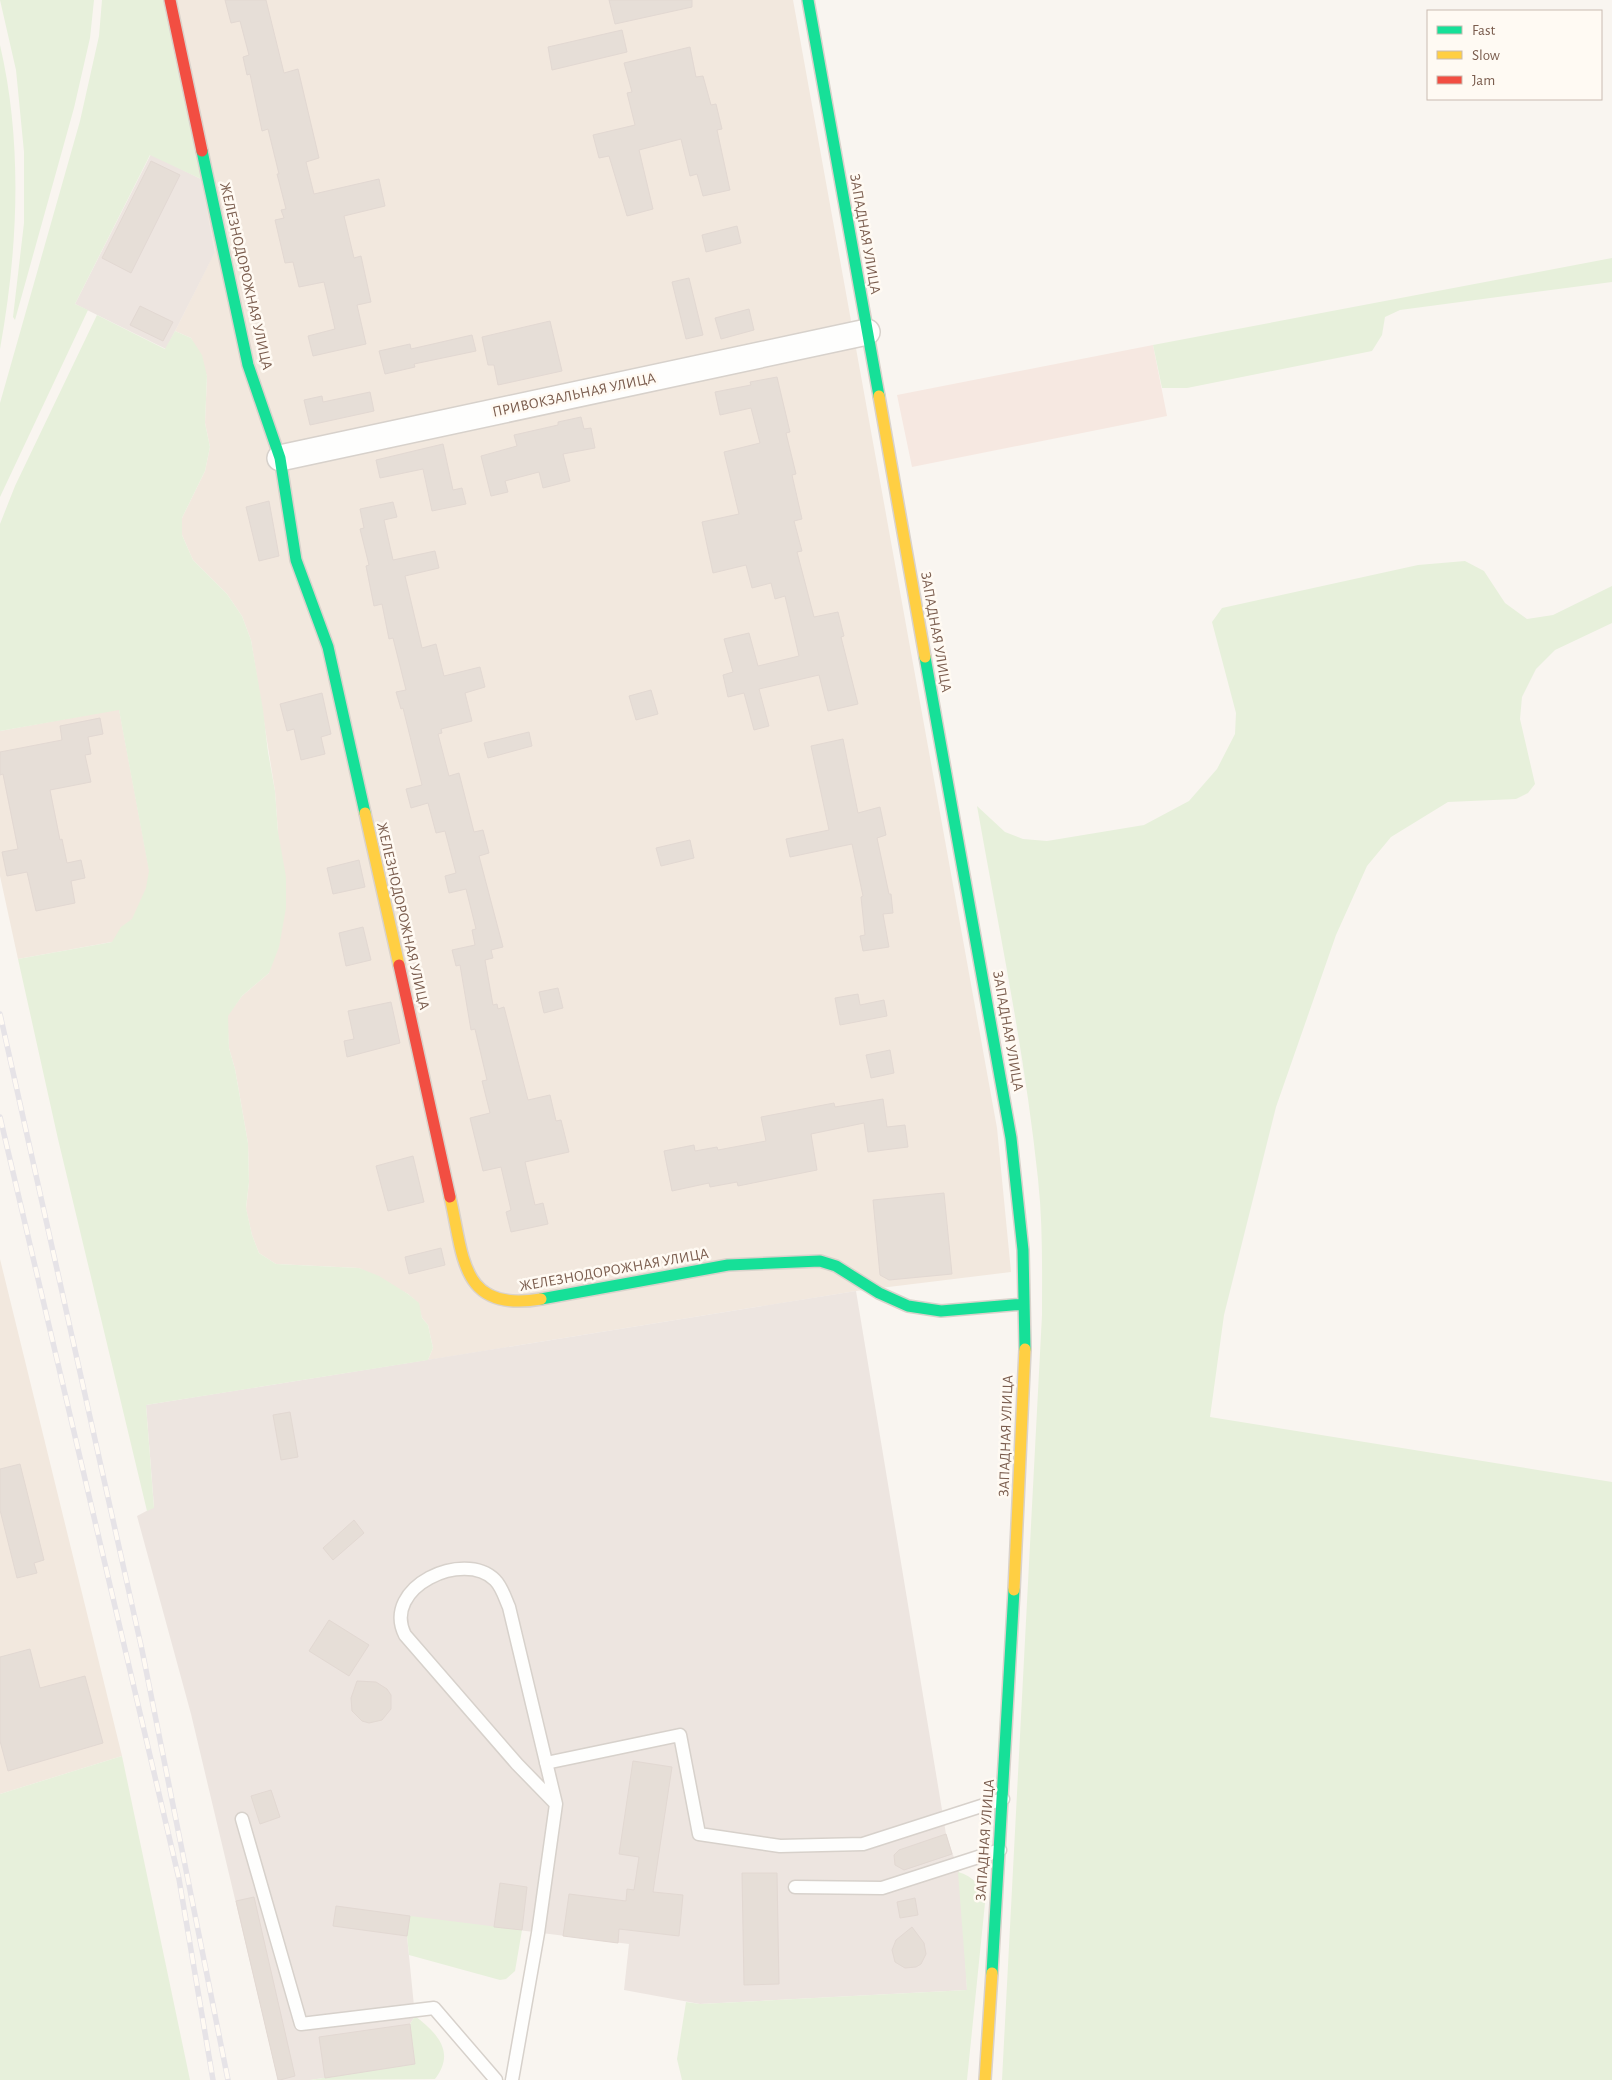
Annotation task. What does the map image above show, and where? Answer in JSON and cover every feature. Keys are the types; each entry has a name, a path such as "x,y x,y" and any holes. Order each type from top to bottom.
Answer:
{"street":[{"name":"ЖЕЛЕЗНОДОРОЖНАЯ УЛИЦА","path":"170,0 248,365 280,458 285,501 296,560 328,647 467,1272 484,1295 497,1300 528,1301 728,1265 820,1261 836,1266 879,1292 908,1306 941,1311 1024,1304"},
{"name":"ЗАПАДНАЯ УЛИЦА","path":"808,0 1012,1138 1023,1250 1025,1358 1011,1679 984,2080"},
{"name":"ПРИВОКЗАЛЬНАЯ УЛИЦА","path":"280,458 867,332"}],"lane":[{"path":"512,2080 538,1933 556,1804 509,1607 502,1590 494,1579 484,1572 466,1570 438,1574 423,1582 410,1593 399,1614 400,1625 405,1635 517,1764 556,1804"},
{"path":"546,1763 680,1736 698,1834 780,1846 863,1844 1003,1799"},
{"path":"242,1819 301,2024 434,2008 496,2080"},
{"path":"795,1886 882,1888 1000,1850"}],"shaded area":[{"path":"163,0 793,0 997,1128 1011,1272 856,1291 428,1360 433,1348 428,1325 422,1318 418,1303 408,1294 359,1268 276,1264 259,1253 252,1235 246,1209 249,1182 248,1143 235,1069 229,1048 227,1016 242,996 269,973 278,832 275,791 251,640 242,616 227,594 193,560 182,535 182,518 205,471 210,447 205,423 207,376 191,338 175,331 215,251"},
{"path":"151,154 201,179 215,252 166,349 75,304"},
{"path":"1153,345 1167,416 912,467 897,395"},
{"path":"119,709 161,933 18,959 0,876 0,731"},
{"path":"0,1259 122,1756 0,1794"},
{"path":"856,1291 946,1834 961,1878 967,1990 700,2004 624,1990 629,1944 494,1927 407,1936 415,2016 410,2024 415,2064 310,2080 278,2080 191,1714 137,1516 154,1507 146,1405"}],"green space":[{"path":"0,0 94,0 90,38 74,108 15,320 13,317 24,223 24,152 16,70"},
{"path":"102,0 163,0 201,179 150,155 75,304 88,310 0,497 0,403 80,121 99,36"},
{"path":"0,45 12,120 15,158 15,197 11,273 0,349"},
{"path":"1612,258 1612,282 1400,310 1385,317 1382,335 1372,351 1187,388 1162,388 1153,345"},
{"path":"97,315 165,349 175,331 191,338 202,355 207,376 205,423 210,447 205,471 182,518 182,535 193,560 227,594 242,616 251,640 275,791 278,832 286,877 286,908 279,947 269,973 242,996 228,1016 229,1048 235,1069 248,1143 249,1182 246,1208 252,1235 259,1253 276,1264 359,1268 379,1276 408,1294 419,1303 422,1318 428,1325 433,1348 428,1360 146,1405 154,1508 147,1511 58,1139 18,959 112,942 121,927 132,919 146,888 149,871 119,710 0,731 0,524 15,486"},
{"path":"1465,561 1484,571 1505,603 1527,619 1553,615 1612,586 1612,623 1555,650 1536,669 1522,697 1520,719 1535,784 1528,793 1516,799 1448,802 1391,837 1367,866 1336,935 1276,1107 1224,1315 1210,1417 1612,1482 1612,2080 1002,2080 1042,1315 1042,1247 1041,1213 1033,1132 1011,992 977,806 1005,832 1023,839 1047,841 1144,825 1189,801 1217,769 1235,734 1236,713 1212,622 1222,608 1418,565"},
{"path":"122,1756 190,2080 0,2080 0,1794"},
{"path":"958,1872 973,1879 980,1887 985,1903 967,2080 682,2080 677,2059 686,2002 700,2004 967,1990"},
{"path":"410,1916 522,1930 515,1971 506,1979 500,1980 409,1955 407,1936"},
{"path":"415,2016 437,2036 444,2052 441,2069 435,2079 310,2080 415,2064 410,2024"}],"building":[{"path":"225,0 266,0 284,73 298,69 319,158 306,162 314,194 379,179 385,206 344,216 354,258 361,256 371,302 357,305 366,344 313,356 308,336 335,329 324,282 299,287 293,262 285,263 275,220 284,218 281,210 286,209 277,174 279,174 268,129 262,131 250,74 247,75 243,57 249,55 240,21 231,23"},
{"path":"609,0 692,0 692,7 615,24"},
{"path":"622,30 627,52 552,70 548,47"},
{"path":"690,47 696,77 703,76 711,105 716,104 722,129 717,130 730,190 703,196 697,174 690,176 681,139 639,150 653,209 627,216 609,156 599,158 593,135 635,125 627,93 632,92 624,63"},
{"path":"151,161 180,175 131,273 102,258"},
{"path":"737,226 741,243 706,252 702,235"},
{"path":"689,278 703,335 686,339 672,282"},
{"path":"140,306 173,322 163,341 130,325"},
{"path":"749,309 754,330 721,339 715,318"},
{"path":"550,321 562,371 498,385 494,365 488,365 482,337"},
{"path":"472,335 476,351 414,364 415,367 385,374 379,351 410,344 411,349"},
{"path":"777,377 790,432 786,433 796,474 792,475 802,519 794,521 802,551 797,552 814,617 838,612 844,636 841,637 858,704 828,711 819,675 759,689 769,726 754,730 744,693 728,697 723,675 733,672 724,639 749,633 758,666 799,656 785,596 775,599 771,583 752,588 746,565 713,573 702,522 739,514 724,452 760,443 751,408 720,415 715,392 751,385 750,382"},
{"path":"370,392 374,411 310,425 304,400 322,396 323,402"},
{"path":"581,417 584,429 591,428 595,448 563,454 570,481 543,488 539,472 505,481 508,492 491,496 481,456 517,446 514,435 558,425 558,422"},
{"path":"443,444 453,490 462,488 466,504 432,511 423,469 380,478 376,460"},
{"path":"269,501 279,556 259,561 246,507"},
{"path":"393,502 397,517 384,520 393,560 435,551 439,568 405,576 422,648 436,644 444,676 480,667 485,687 465,693 472,721 441,729 442,733 438,734 449,776 459,773 474,832 483,830 489,853 479,856 503,947 491,950 493,958 485,960 493,1005 497,1004 498,1009 504,1007 528,1100 550,1095 556,1121 561,1120 569,1152 525,1162 535,1205 543,1203 548,1224 511,1232 506,1212 511,1210 501,1167 483,1171 470,1118 490,1113 482,1081 487,1080 475,1029 471,1030 460,965 456,966 452,950 475,945 472,930 476,929 466,889 449,893 445,876 456,873 445,831 436,833 428,803 411,808 406,789 422,785 403,708 401,709 396,692 406,690 393,638 389,639 382,604 374,606 366,566 369,565 360,529 364,528 360,509"},
{"path":"651,690 658,714 636,720 629,696"},
{"path":"322,693 331,734 321,737 325,754 301,760 294,729 287,731 280,704"},
{"path":"100,718 103,734 88,737 91,754 85,755 91,782 50,790 60,840 62,839 67,863 81,860 85,878 71,881 75,903 36,911 27,872 7,876 2,852 18,849 3,774 0,775 0,752 62,740 60,726"},
{"path":"529,732 532,746 488,758 484,743"},
{"path":"843,739 858,813 880,807 886,835 877,838 889,894 891,894 893,913 883,914 889,947 863,951 860,936 865,935 861,897 863,896 852,844 790,857 786,839 829,830 811,746"},
{"path":"690,840 694,858 661,866 656,848"},
{"path":"359,860 365,887 333,894 327,868"},
{"path":"363,927 371,960 346,966 339,933"},
{"path":"558,988 563,1008 544,1013 539,992"},
{"path":"858,994 860,1005 884,1000 887,1016 840,1025 835,998"},
{"path":"391,1002 400,1043 347,1057 344,1041 354,1039 348,1011"},
{"path":"890,1050 894,1073 871,1078 866,1055"},
{"path":"883,1099 887,1127 905,1125 908,1147 868,1152 864,1123 811,1134 817,1170 738,1186 737,1182 710,1187 709,1183 672,1191 664,1151 694,1145 695,1151 717,1147 718,1150 766,1141 761,1117 834,1103 835,1107"},
{"path":"413,1156 424,1202 388,1211 376,1166"},
{"path":"944,1193 952,1274 889,1280 880,1275 873,1200"},
{"path":"441,1248 445,1265 409,1274 405,1257"},
{"path":"290,1412 298,1457 281,1460 273,1415"},
{"path":"20,1464 44,1560 34,1563 37,1573 17,1578 0,1510 0,1469"},
{"path":"354,1520 364,1533 333,1560 323,1548"},
{"path":"329,1620 369,1645 349,1676 309,1651"},
{"path":"30,1649 40,1688 85,1676 103,1743 8,1771 0,1741 0,1657"},
{"path":"357,1681 376,1682 387,1689 391,1695 391,1709 382,1720 369,1723 362,1721 352,1711 351,1698"},
{"path":"633,1761 672,1767 653,1892 683,1895 679,1936 619,1929 618,1943 563,1936 569,1894 626,1901 627,1889 634,1890 639,1857 619,1854"},
{"path":"271,1790 280,1817 260,1824 251,1796"},
{"path":"946,1834 952,1854 904,1870 895,1865 894,1855 899,1850"},
{"path":"742,1873 777,1873 779,1984 744,1985"},
{"path":"500,1883 527,1887 522,1930 494,1927"},
{"path":"254,1897 295,2076 280,2080 278,2080 236,1901"},
{"path":"915,1898 918,1915 900,1918 897,1902"},
{"path":"336,1906 410,1916 407,1936 333,1926"},
{"path":"912,1927 924,1943 926,1954 921,1964 916,1967 905,1968 895,1962 892,1950 896,1940"},
{"path":"410,2024 415,2064 325,2078 319,2037"}],"railway":[{"path":"0,1014 142,1650 228,2080"},
{"path":"0,1117 179,1879 213,2080"}],"traffic: fast":[{"path":"808,0 879,396"},
{"path":"202,151 248,365 280,458 296,560 328,647 365,813"},
{"path":"925,657 1011,1138 1023,1250 1025,1349"},
{"path":"541,1299 728,1265 820,1261 836,1266 879,1293 908,1306 941,1311 1024,1304"},
{"path":"992,1973 1014,1590"}],"traffic: slow":[{"path":"879,396 925,657"},
{"path":"365,813 399,965"},
{"path":"450,1197 464,1259 470,1276 480,1289 495,1297 514,1301 541,1299"},
{"path":"1014,1590 1025,1349"},
{"path":"985,2080 992,1973"}],"traffic: jam":[{"path":"170,0 202,151"},
{"path":"399,965 450,1197"}]}
